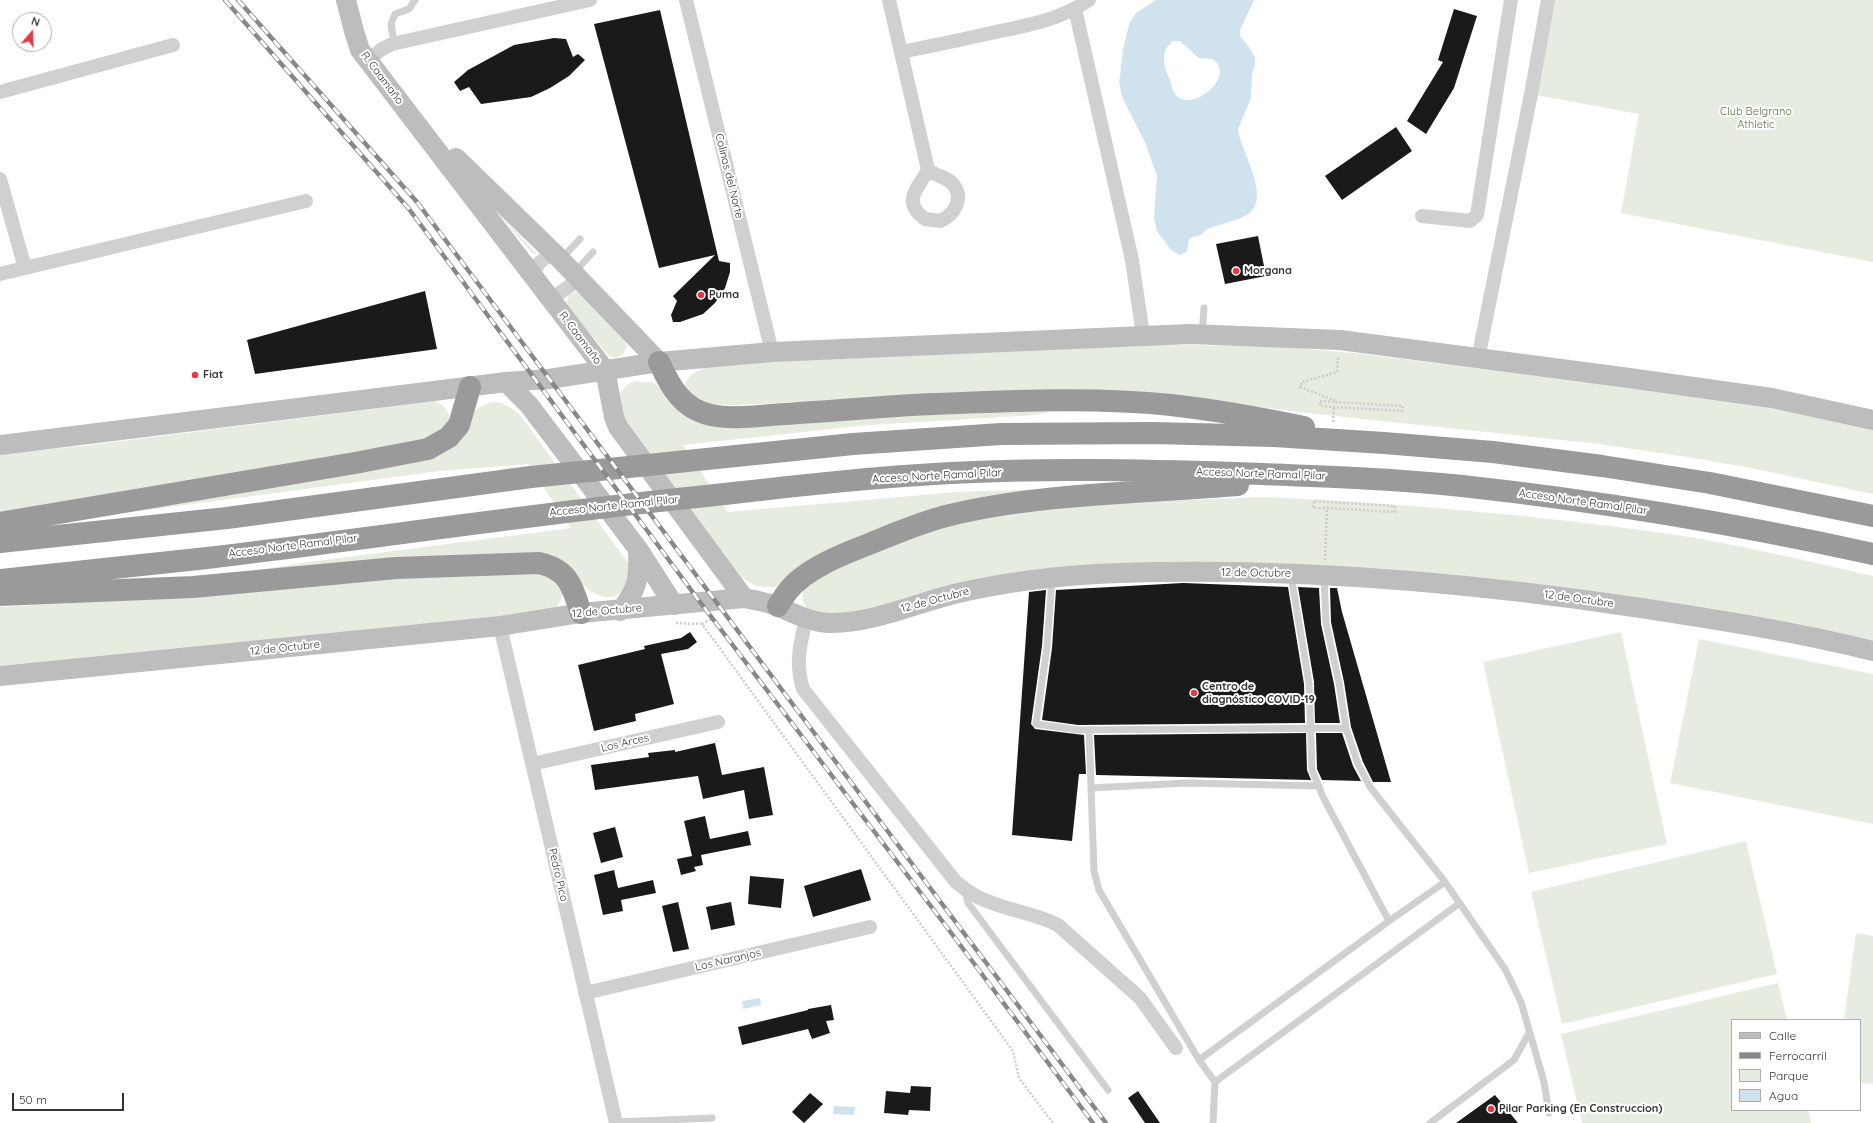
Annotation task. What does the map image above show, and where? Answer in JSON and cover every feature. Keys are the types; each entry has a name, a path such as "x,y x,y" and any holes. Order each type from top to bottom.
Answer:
{"highway":[{"path":"659,362 671,388 679,398 698,410 711,415 761,415 934,404 1106,401 1170,405 1239,414 1384,443"},
{"path":"0,523 355,463 428,449 449,437 459,425 470,387"},
{"path":"0,542 227,518 531,477 695,459 869,443 1001,434 1152,433 1274,436 1493,452 1602,466 1718,484 1873,516"},
{"name":"Acceso Norte Ramal Pilar","path":"0,580 201,558 556,513 722,494 906,477 1049,470 1161,470 1345,477 1458,486 1569,498 1680,515 1791,536 1873,554"},
{"path":"778,606 788,590 820,566 851,551 910,527 982,508 1098,495 1345,477"},
{"path":"0,595 193,587 396,568 539,563 553,566 564,573 573,589 581,613"}],"street":[{"name":"R. Caamaño","path":"346,0 360,50 605,370 614,417 618,427 744,598"},
{"path":"368,60 382,49 394,43 590,0"},
{"name":"Colinas del Norte","path":"686,0 772,352"},
{"path":"889,0 928,170"},
{"path":"901,52 1030,25 1075,9 1089,0"},
{"path":"1422,216 1470,221 1477,215 1511,0"},
{"path":"1478,359 1531,94 1548,0"},
{"path":"1075,9 1132,260 1143,335"},
{"path":"0,92 173,45"},
{"name":"R. Caamaño","path":"406,109 566,266 659,362"},
{"path":"0,179 25,268"},
{"path":"0,274 306,202"},
{"path":"532,275 539,263 566,266 567,289 551,299"},
{"path":"0,445 506,382 549,379 659,362 772,352 1143,335 1202,334 1340,340 1772,398 1873,420"},
{"path":"506,382 529,405 638,549 673,614"},
{"path":"620,610 632,596 637,583 639,571 638,549"},
{"name":"12 de Octubre","path":"0,676 500,626 581,613 620,610 673,614 744,598 764,601 806,619 828,623 861,620 962,592 1007,583 1079,574 1172,571 1324,574 1467,584 1550,594 1700,617 1802,635 1873,651"},
{"path":"806,619 798,655 799,674 803,688 956,882 986,901 1045,918 1058,925 1140,998 1176,1048"},
{"name":"Pedro Pico","path":"500,626 616,1122"},
{"name":"Los Arces","path":"532,764 718,722"},
{"name":"Los Naranjos","path":"585,993 870,927"}],"lane":[{"path":"394,43 392,24 395,14 409,9 415,0"},
{"path":"566,266 580,239"},
{"path":"566,266 593,252"},
{"path":"1202,334 1204,308"},
{"path":"1290,574 1309,683 1311,727 1310,752 1312,770 1388,921"},
{"path":"1324,574 1326,624 1339,682 1346,728 1358,764 1370,787 1445,882 1505,969 1520,1002 1544,1082 1549,1113"},
{"path":"1052,577 1047,647 1036,724 1089,730 1311,727 1346,728"},
{"path":"1089,730 1094,871 1099,890 1199,1060 1215,1082 1213,1123"},
{"path":"1091,788 1187,783 1319,786"},
{"path":"1199,1060 1388,921 1445,882"},
{"path":"964,888 968,903 1108,1090"},
{"path":"1215,1082 1460,904"},
{"path":"1430,1123 1514,1060 1529,1033"},
{"path":"616,1122 712,1118"}],"path":[{"path":"1334,402 1320,401 1320,406 1402,411 1402,406 1334,402 1334,400 1300,387 1302,382 1337,372 1340,340"},
{"path":"1314,501 1395,506 1395,512 1327,508 1313,508 1314,501"},
{"path":"1324,574 1327,508"},
{"path":"673,614 702,624 1013,1051 1019,1078 1054,1123"}],"green space":[{"name":"Club Belgrano Athletic","path":"1548,0 1873,0 1873,262 1621,213 1639,114 1531,94"},
{"path":"488,202 537,254 532,253"},
{"path":"575,292 582,293 624,339 627,347 623,354 616,358 608,355 568,307 567,302 569,295"},
{"path":"1146,344 1284,347 1353,353 1780,407 1873,429 1873,494 1751,468 1599,444 1307,413 1186,397 909,397 735,405 708,404 694,400 685,386 690,376 708,367 820,357"},
{"path":"634,381 654,383 686,412 1009,410 1049,412 1036,415 869,425 683,445 728,512 957,492 1108,487 984,501 780,586 758,586 749,582 740,575 625,421 620,403 621,393 623,389"},
{"path":"435,401 446,409 450,422 428,443 0,513 0,454 83,446"},
{"path":"492,402 504,404 520,415 631,567 627,583 623,591 616,596 609,597 594,593 582,584 572,573 225,576 301,563 571,528 528,464 440,471 132,512 78,516 431,455 479,407"},
{"path":"1263,497 1467,511 1620,527 1721,543 1873,576 1873,641 1209,564 836,615 810,610 806,607 802,597 803,588 825,570 956,523 1045,509 1134,502"},
{"path":"439,573 554,573 563,593 558,606 551,610 499,618 0,668 0,607 142,599"},
{"path":"1621,632 1667,844 1529,873 1483,662"},
{"path":"1699,639 1873,674 1873,824 1670,783"},
{"path":"1746,841 1777,974 1562,1024 1531,892"},
{"path":"1856,933 1873,936 1873,1084 1861,1083 1861,1019 1844,1019"},
{"path":"1778,983 1787,1019 1731,1019 1731,1111 1808,1111 1811,1123 1582,1123 1561,1034"}],"water":[{"path":"1156,0 1254,0 1240,30 1240,36 1249,47 1255,58 1255,65 1252,74 1251,98 1238,129 1254,175 1257,199 1253,209 1245,216 1209,229 1198,236 1189,239 1187,252 1180,255 1171,250 1157,231 1154,218 1157,176 1145,142 1123,99 1119,83 1123,50 1129,24 1136,13","holes":["1173,41 1180,41 1199,58 1212,59 1217,63 1220,70 1219,78 1211,89 1199,97 1186,100 1178,97 1174,93 1164,59 1164,54 1169,45"]},
{"path":"760,998 761,1005 743,1009 742,1001"},
{"path":"834,1106 855,1107 854,1115 833,1114"}],"building":[{"path":"1454,9 1477,16 1454,88 1426,134 1407,121 1443,62 1438,60"},
{"path":"660,10 719,261 730,263 730,272 725,288 715,303 703,314 680,322 673,322 671,315 677,301 673,296 715,255 659,268 594,24"},
{"path":"554,38 566,39 573,57 578,54 585,60 569,76 550,88 531,97 481,104 469,87 460,91 454,82 468,70 514,45"},
{"path":"1396,127 1412,151 1342,200 1325,176"},
{"path":"1258,236 1266,276 1225,284 1216,244"},
{"path":"425,291 437,349 255,374 247,340"},
{"path":"1183,583 1288,587 1304,684 1305,723 1078,725 1042,720 1052,648 1056,590"},
{"path":"1298,587 1319,588 1321,624 1334,684 1340,723 1315,723 1314,682"},
{"path":"1330,588 1337,588 1342,612 1391,782 1373,782 1363,762 1351,727 1344,682 1331,622"},
{"path":"1046,590 1042,646 1031,724 1035,729 1084,735 1086,774 1079,774 1072,841 1012,835 1029,592"},
{"path":"690,632 697,642 688,649 661,654 674,704 635,714 636,721 594,731 578,665 645,649 644,646 681,638"},
{"path":"1306,733 1307,770 1311,780 1096,775 1094,735"},
{"path":"1316,733 1342,733 1353,766 1361,781 1322,780 1317,769"},
{"path":"715,743 722,775 764,767 773,815 749,819 744,790 703,799 698,776 595,790 591,765 649,757 648,753 675,750 675,752"},
{"path":"705,816 710,839 748,831 751,845 701,855 703,865 694,867 696,871 681,875 677,859 692,856 684,821"},
{"path":"615,827 623,857 601,863 593,833"},
{"path":"861,869 871,900 813,917 804,886"},
{"path":"614,870 618,888 653,880 656,893 621,900 623,911 603,915 594,875"},
{"path":"750,876 784,879 781,908 748,904"},
{"path":"678,902 689,949 673,952 662,906"},
{"path":"731,902 735,925 711,930 706,907"},
{"path":"831,1005 834,1020 826,1021 830,1033 812,1039 808,1029 742,1045 738,1027 808,1009"},
{"path":"911,1086 931,1087 930,1111 909,1110 908,1115 884,1113 886,1091 910,1093"},
{"path":"1138,1091 1160,1123 1145,1123 1128,1098"},
{"path":"810,1093 823,1104 804,1123 792,1112"},
{"name":"Pilar Parking (En Construccion)","path":"1495,1095 1518,1123 1456,1123"}],"railway":[{"path":"225,0 409,209 700,602 952,934 1093,1123"},
{"path":"238,0 417,202 1106,1123"}],"place":[{"name":"Morgana","path":"1236,271"},
{"name":"Puma","path":"701,295"},
{"name":"Fiat","path":"195,375"},
{"name":"Centro de diagnóstico COVID-19","path":"1194,693"},
{"name":"Pilar Parking (En Construccion)","path":"1491,1109"}]}
